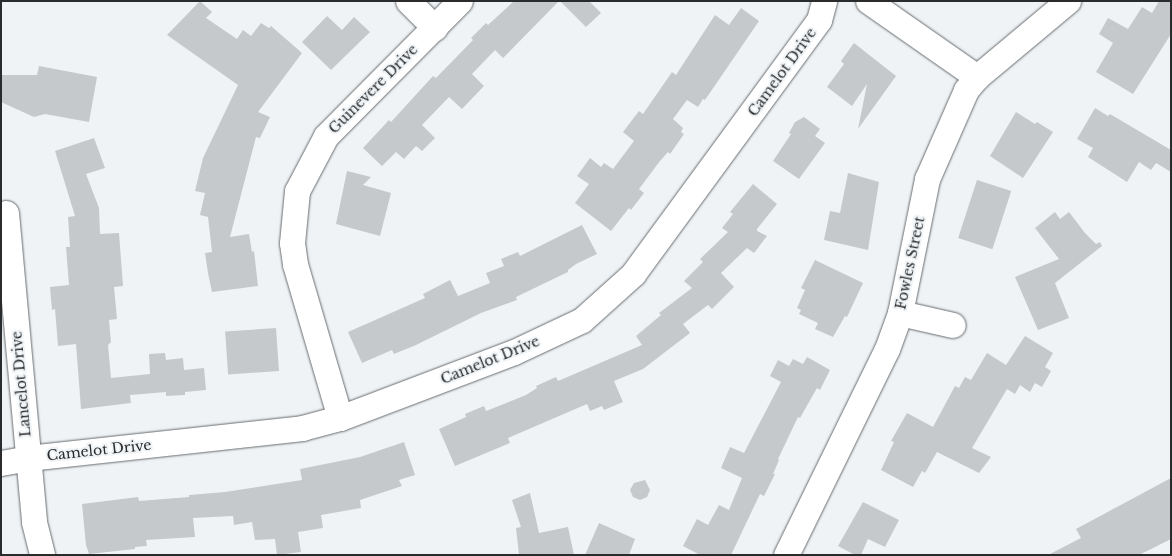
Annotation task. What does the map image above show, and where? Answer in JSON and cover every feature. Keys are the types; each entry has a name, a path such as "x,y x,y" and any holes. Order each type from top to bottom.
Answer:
{"street":[{"path":"408,1 435,28"},
{"name":"Guinevere Drive","path":"340,418 295,264 292,243 297,191 326,136 460,1"},
{"name":"Camelot Drive","path":"1,463 28,458 302,428 340,418 514,352 582,320 633,274 819,20 824,1"},
{"path":"868,1 978,77"},
{"name":"Fowles Street","path":"786,555 887,349 900,313 927,179 966,90 978,77 1068,1"},
{"name":"Lancelot Drive","path":"6,213 34,522 42,555"},
{"path":"900,313 953,325"}],"building":[{"path":"200,1 212,12 206,18 237,39 243,30 251,36 261,23 269,28 271,26 302,53 258,112 270,117 260,138 256,137 230,237 249,234 252,252 254,251 258,286 212,292 205,253 212,252 208,217 200,215 205,193 195,191 203,158 238,85 167,35"},
{"path":"514,1 559,1 503,58 495,50 472,74 484,86 462,109 449,97 422,125 435,138 422,151 416,146 404,159 396,152 382,166 363,148 389,120 391,122 433,76 436,78 473,40 471,38 486,23 488,25"},
{"path":"560,1 589,1 601,13 586,27"},
{"path":"1159,1 1171,1 1171,34 1133,94 1096,72 1113,43 1099,34 1108,18 1128,29 1142,7 1152,13"},
{"path":"741,8 759,21 705,100 703,99 698,107 687,100 673,119 683,128 681,132 684,134 670,154 668,152 660,161 639,189 644,193 611,231 575,203 589,184 577,176 590,158 601,167 604,163 613,169 634,141 623,132 639,111 643,114 672,72 676,75 715,15 729,25"},
{"path":"327,16 342,30 354,17 370,32 331,70 302,42"},
{"path":"854,43 896,76 858,129 867,84 852,106 827,87 844,64 841,61"},
{"path":"39,66 97,77 89,122 45,114 34,117 1,102 1,75 37,75"},
{"path":"1095,108 1108,116 1110,114 1171,150 1171,172 1156,163 1151,170 1139,162 1127,182 1088,157 1093,148 1077,139"},
{"path":"1016,112 1035,124 1037,122 1053,132 1023,178 990,156"},
{"path":"804,117 820,129 815,136 825,143 799,179 773,161 791,134 789,133 795,122"},
{"path":"94,138 105,168 86,174 99,208 100,234 119,233 123,286 114,287 117,319 109,320 111,342 108,345 111,378 150,374 149,354 165,353 166,360 183,358 184,370 204,368 206,390 185,392 185,395 166,396 166,392 130,395 131,403 81,409 76,344 58,346 55,309 52,310 50,287 69,285 66,247 70,247 68,217 75,216 55,151"},
{"path":"347,171 371,177 363,185 391,193 380,236 336,224"},
{"path":"848,173 879,182 868,250 824,240 830,211 840,213"},
{"path":"977,180 1011,191 992,249 958,238"},
{"path":"753,184 777,204 757,229 757,231 767,236 754,253 747,248 721,273 734,287 712,309 708,305 683,324 690,333 643,369 614,381 623,402 604,410 602,406 590,411 587,404 508,438 510,443 455,466 439,429 466,417 465,414 484,406 486,411 526,395 537,388 536,386 556,377 558,381 642,345 636,336 661,315 659,313 692,288 684,281 703,262 700,259 728,232 722,228 733,214 730,212"},
{"path":"1055,212 1060,219 1069,212 1085,233 1096,244 1100,242 1102,246 1055,283 1069,318 1038,330 1015,277 1059,259 1035,228"},
{"path":"582,225 597,254 576,264 568,272 516,297 517,300 481,313 394,354 392,350 362,363 348,332 425,298 423,294 450,280 458,296 490,283 486,273 504,266 501,259 518,252 520,256"},
{"path":"815,260 863,283 847,317 845,316 833,337 815,329 818,323 799,314 801,310 797,308 805,290 801,288"},
{"path":"276,328 279,371 228,374 225,332"},
{"path":"1025,336 1053,353 1045,367 1051,371 1042,387 1035,383 1030,392 1020,385 1015,394 1007,389 972,448 991,457 979,473 937,452 925,473 922,471 913,487 881,470 894,442 891,441 907,413 933,427 955,386 959,388 965,377 971,380 987,353 1006,365"},
{"path":"807,357 830,370 820,390 817,388 800,418 798,417 778,459 773,474 775,474 764,496 760,494 731,555 700,555 683,546 697,519 708,525 719,505 729,510 742,478 721,468 730,447 744,453 781,382 770,376 778,360 789,366 793,359 803,364"},
{"path":"404,442 415,475 399,480 402,486 360,500 361,508 321,515 323,528 298,532 301,552 277,555 275,539 255,540 252,522 234,525 233,516 193,518 195,537 146,540 147,546 135,547 135,549 89,554 86,545 82,504 138,497 139,501 189,497 189,495 225,492 302,480 300,469 360,457"},
{"path":"1171,478 1171,539 1139,555 1048,555 1081,538 1076,529"},
{"path":"645,480 650,490 647,497 640,500 633,497 630,490 634,483"},
{"path":"530,493 539,533 568,527 574,555 519,555 516,528 521,527 512,500"},
{"path":"863,502 899,520 885,547 868,539 861,555 855,555 838,546"},
{"path":"599,523 635,539 629,555 585,555"}]}
